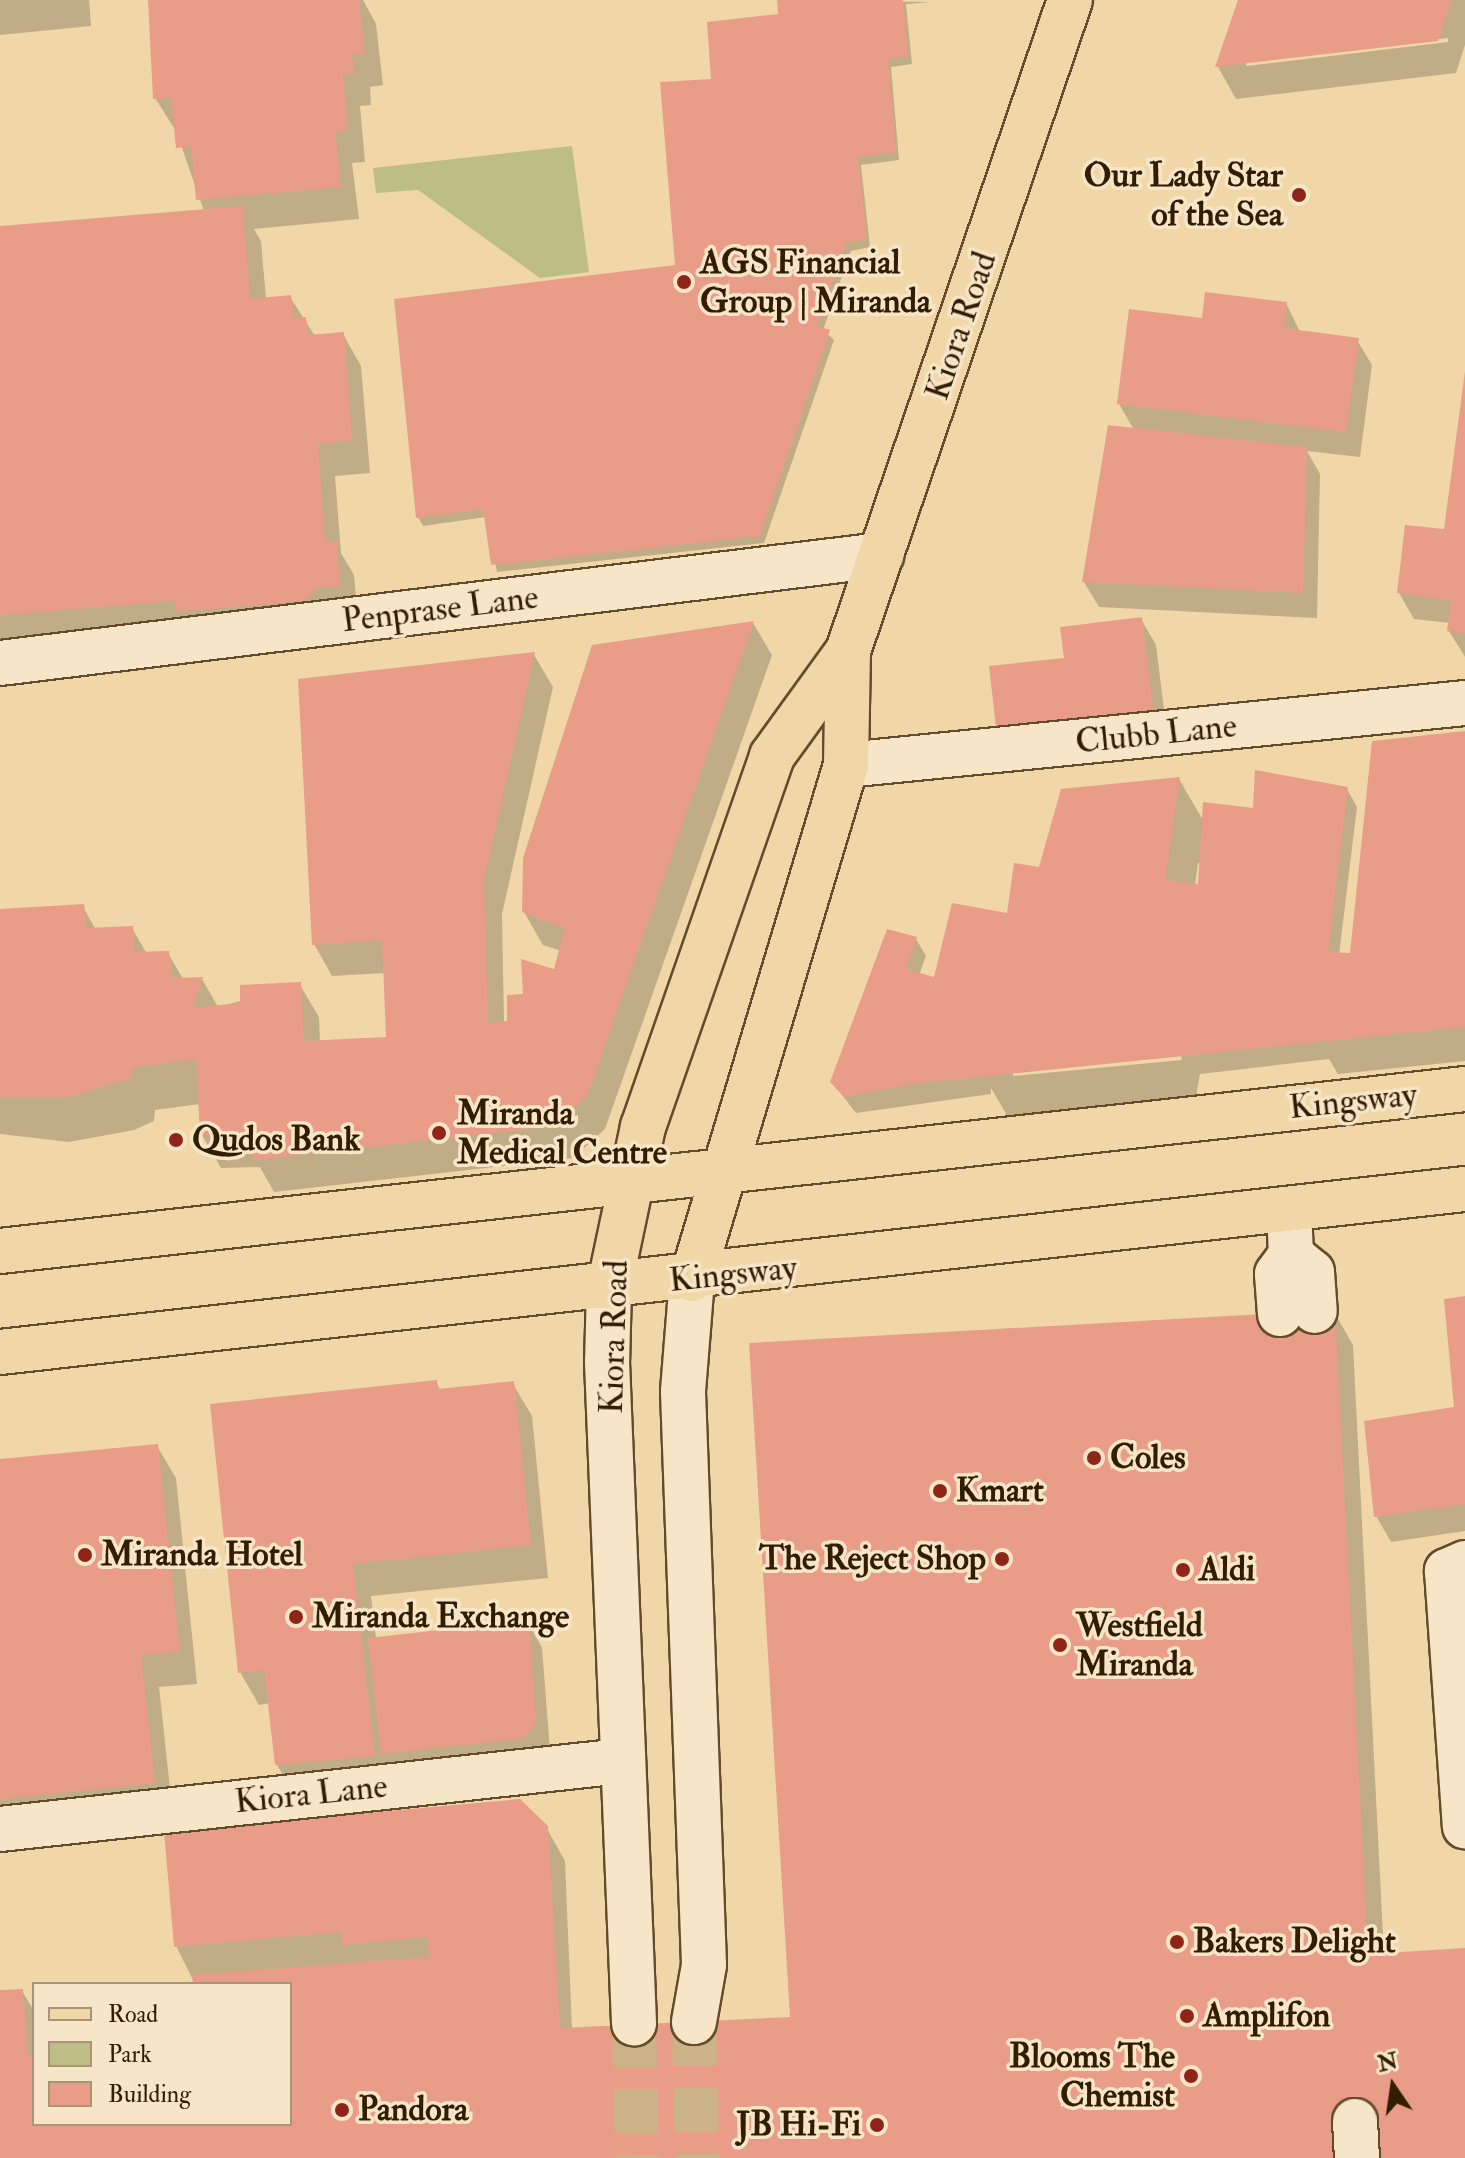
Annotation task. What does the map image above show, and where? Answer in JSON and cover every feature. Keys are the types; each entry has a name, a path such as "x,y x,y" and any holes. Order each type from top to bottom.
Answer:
{"main road":[{"name":"Kiora Road","path":"609,1288 628,1183 772,756 848,651 1070,0"},
{"name":"Kiora Road","path":"692,1279 846,765 848,651"},
{"name":"Kingsway","path":"0,1251 1465,1089"},
{"name":"Kingsway","path":"0,1352 692,1279 1465,1189"}],"street":[{"name":"Penprase Lane","path":"0,663 881,555"},
{"name":"Clubb Lane","path":"846,765 1465,703"},
{"path":"1289,1209 1291,1255 1312,1272 1298,1312"},
{"name":"Kiora Road","path":"692,1279 683,1392 704,1965 694,2022"},
{"name":"Kiora Road","path":"609,1288 622,1761 634,2023"},
{"path":"1465,1563 1447,1571 1465,1826"},
{"name":"Kiora Lane","path":"0,1829 622,1761"}],"green space":[{"path":"572,146 589,272 540,278 418,190 376,193 373,168"}],"building":[{"path":"148,0 359,0 365,53 352,54 354,73 343,74 348,130 335,131 341,187 196,200 191,146 176,148 171,98 153,99"},
{"name":"AGS Financial Group | Miranda","path":"777,0 903,0 908,56 888,59 896,152 858,157 867,239 847,243 817,326 830,330 760,536 491,565 483,509 416,518 394,299 675,265 660,82 711,79 707,22 778,14"},
{"path":"1238,0 1451,0 1438,41 1215,67"},
{"path":"243,206 250,299 291,295 294,318 306,317 308,335 344,332 352,441 318,444 325,542 337,541 340,587 317,588 304,601 175,612 175,601 0,615 0,226"},
{"path":"1205,292 1287,302 1284,328 1359,338 1346,432 1117,404 1129,309 1202,318"},
{"path":"1465,371 1465,634 1447,631 1451,600 1397,593 1405,525 1444,529"},
{"path":"1108,425 1307,447 1303,593 1082,582"},
{"path":"1142,617 1154,716 997,736 989,666 1064,658 1060,627"},
{"path":"754,621 587,1096 554,1126 253,1160 251,1135 200,1135 196,1059 131,1068 131,1078 65,1098 0,1098 0,909 84,904 87,928 133,926 135,952 169,951 172,978 203,977 192,1008 240,1003 240,985 301,982 304,1041 386,1037 382,940 312,945 298,679 535,652 484,880 488,1023 507,1021 507,995 523,994 521,959 554,969 565,928 522,912 523,858 592,645"},
{"path":"1465,731 1465,1027 911,1084 844,1097 830,1082 887,929 917,937 906,969 934,977 952,903 1007,913 1014,863 1039,867 1061,789 1180,777 1165,880 1198,884 1203,802 1253,808 1255,770 1348,787 1328,952 1350,953 1372,741"},
{"path":"1465,1296 1465,1504 1374,1517 1364,1421 1454,1407 1444,1299"},
{"name":"Westfield Miranda","path":"1335,1310 1368,1954 1465,1948 1465,2158 0,2158 0,1990 23,1989 28,2054 32,2054 32,2126 292,2126 292,1982 193,1982 192,1975 429,1957 427,1937 342,1945 341,1932 174,1947 164,1831 520,1799 548,1826 560,2028 790,2017 749,1343"},
{"name":"Miranda Exchange","path":"437,1380 438,1389 514,1381 531,1545 353,1564 375,1756 275,1765 264,1670 238,1673 210,1404"},
{"name":"Miranda Hotel","path":"158,1444 180,1652 141,1655 155,1783 0,1799 0,1459"},
{"path":"529,1620 536,1723 523,1738 381,1754 368,1638"}],"tunnel":[{"path":"694,2022 697,2158"},
{"path":"634,2023 637,2158"}],"place":[{"name":"Our Lady Star of the Sea","path":"1299,195"},
{"name":"AGS Financial Group | Miranda","path":"684,282"},
{"name":"Miranda Medical Centre","path":"439,1133"},
{"name":"Qudos Bank","path":"176,1140"},
{"name":"Coles","path":"1094,1458"},
{"name":"Kmart","path":"940,1491"},
{"name":"Miranda Hotel","path":"85,1555"},
{"name":"The Reject Shop","path":"1002,1559"},
{"name":"Aldi","path":"1183,1570"},
{"name":"Miranda Exchange","path":"296,1617"},
{"name":"Westfield Miranda","path":"1060,1645"},
{"name":"Bakers Delight","path":"1177,1942"},
{"name":"Amplifon","path":"1187,2016"},
{"name":"Blooms The Chemist","path":"1191,2076"},
{"name":"Pandora","path":"342,2110"},
{"name":"JB Hi-Fi","path":"877,2125"}]}
